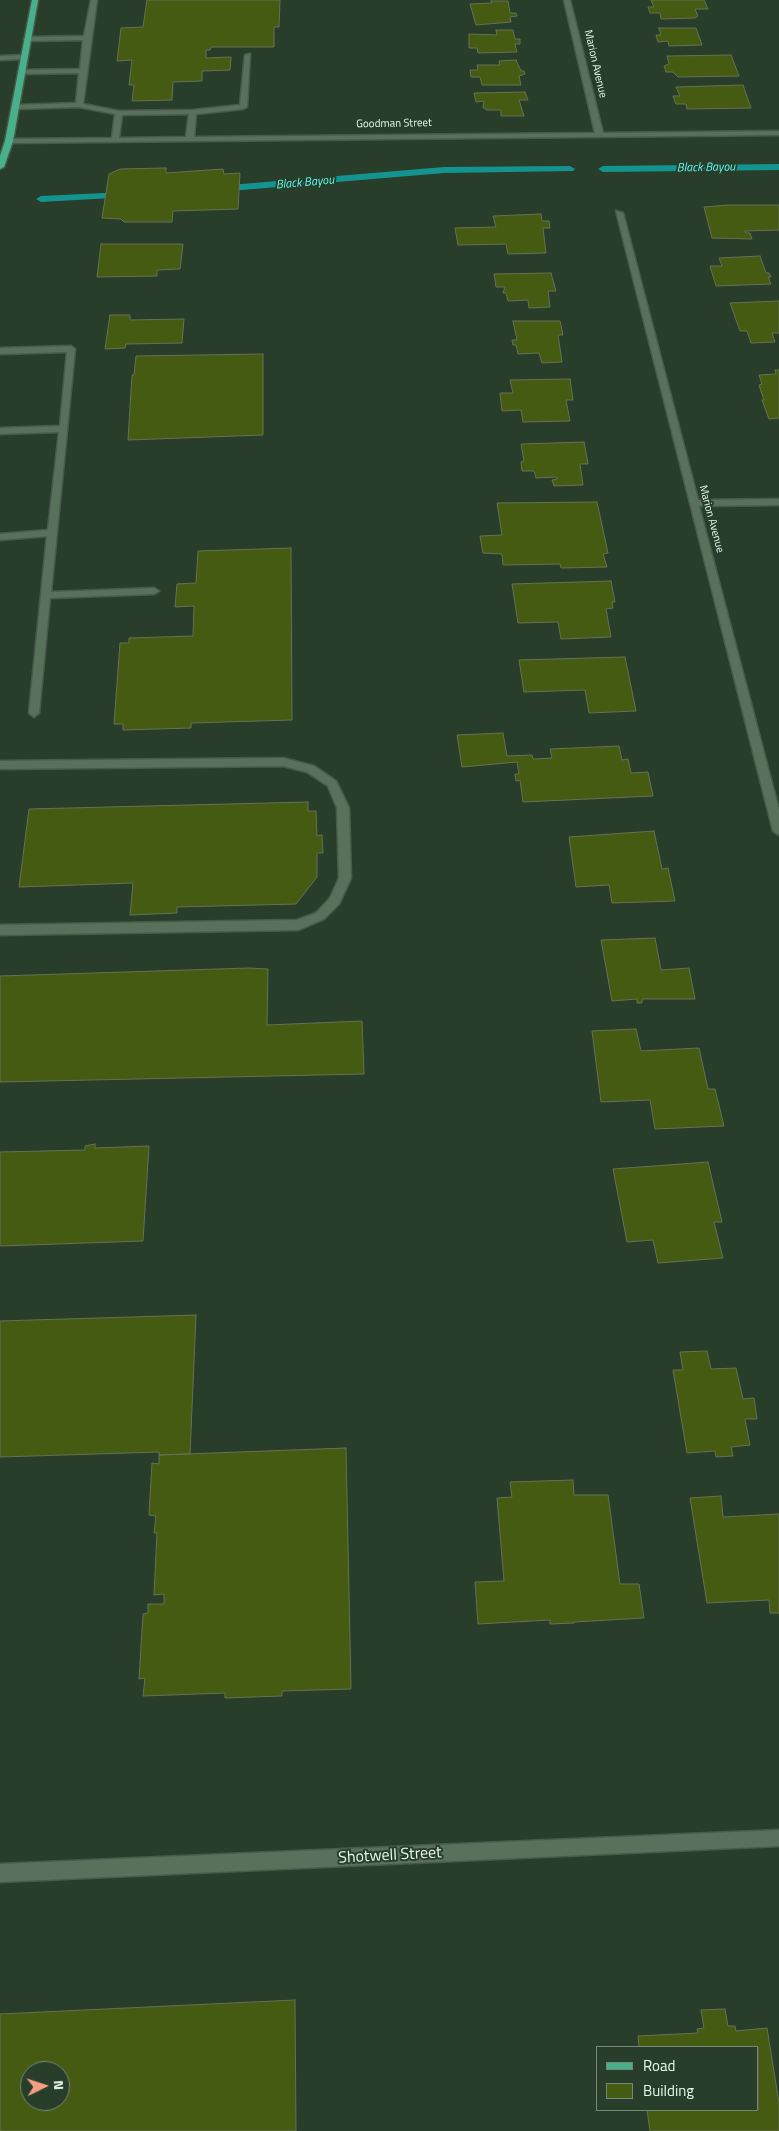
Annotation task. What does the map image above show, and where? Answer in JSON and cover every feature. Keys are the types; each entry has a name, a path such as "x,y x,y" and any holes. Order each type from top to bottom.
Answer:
{"main road":[{"path":"0,167 9,140 16,107 20,72 35,0"}],"street":[{"path":"80,105 87,38 94,0"},
{"name":"Marion Avenue","path":"567,0 599,133"},
{"path":"27,39 87,38"},
{"path":"16,107 80,105 119,113 192,112 243,107 248,54"},
{"path":"0,58 23,57"},
{"path":"20,72 83,71"},
{"path":"190,138 192,112"},
{"path":"115,139 119,113"},
{"name":"Goodman Street","path":"9,140 599,133 779,133"},
{"name":"Marion Avenue","path":"619,213 779,831"},
{"path":"0,351 71,349 34,713"},
{"path":"0,431 64,429"},
{"path":"694,503 779,502"},
{"path":"0,537 52,533"},
{"path":"45,595 154,590"},
{"path":"0,765 283,762 310,769 332,784 343,808 346,878 335,901 320,916 298,925 0,930"},
{"name":"Shotwell Street","path":"0,1874 779,1838"}],"building":[{"path":"147,0 280,0 279,27 274,27 274,47 211,47 210,50 206,50 206,58 231,57 230,70 202,71 202,81 173,82 172,100 132,101 134,85 129,85 132,60 117,61 121,28 143,27"},
{"path":"651,0 704,0 708,9 695,9 698,16 695,18 661,19 660,13 650,13 648,7 654,7"},
{"path":"491,1 508,1 510,13 516,13 517,16 510,17 511,22 476,25 470,4 492,3"},
{"path":"659,28 696,28 702,45 669,46 668,41 658,42 656,35 661,35"},
{"path":"496,30 513,30 515,39 520,39 520,44 515,44 517,52 478,53 477,48 469,48 469,34 497,35"},
{"path":"731,55 739,76 678,77 673,72 666,72 664,66 669,64 667,56"},
{"path":"516,60 521,71 524,71 525,74 519,76 521,85 482,85 480,77 471,77 470,70 478,70 477,65 500,65 499,61"},
{"path":"743,85 751,108 687,109 686,104 676,104 673,96 680,96 676,87"},
{"path":"525,92 528,100 519,100 524,116 501,116 501,110 486,110 486,108 483,108 484,101 476,102 474,93"},
{"path":"166,168 166,173 223,169 224,174 240,173 238,209 173,211 172,222 124,222 121,219 102,218 109,174 120,169"},
{"path":"779,205 779,230 745,231 750,233 752,239 712,238 704,207"},
{"path":"541,214 542,221 549,221 550,228 543,228 546,253 508,254 506,244 458,245 455,228 496,227 493,216"},
{"path":"101,244 183,244 180,269 157,270 157,276 97,277"},
{"path":"760,256 766,273 769,273 771,277 768,277 771,284 716,286 710,266 722,266 719,258"},
{"path":"551,273 556,291 548,291 550,307 529,308 528,300 508,301 506,293 503,293 505,287 496,287 494,274"},
{"path":"779,301 779,333 772,333 775,342 751,343 747,331 740,331 730,303"},
{"path":"110,315 130,315 130,320 184,319 182,343 126,344 125,348 105,349"},
{"path":"513,321 560,321 563,335 558,335 562,362 542,363 539,353 518,354 516,345 513,345 512,340 517,340"},
{"path":"263,354 263,435 128,440 132,375 134,375 136,356"},
{"path":"775,370 779,370 779,418 769,419 762,400 764,400 759,385 762,384 759,375 776,374"},
{"path":"570,379 573,400 566,400 570,421 523,422 521,410 502,411 500,393 513,393 510,380"},
{"path":"584,442 588,464 580,464 583,485 554,486 552,480 557,479 557,477 536,478 534,471 522,471 521,462 524,461 521,444"},
{"path":"597,502 608,553 603,554 607,567 561,568 560,564 503,565 502,554 483,553 480,536 502,535 497,503"},
{"path":"291,548 292,720 191,723 191,728 123,730 123,724 114,724 120,643 129,643 129,638 193,636 194,606 175,607 177,584 196,583 198,551"},
{"path":"611,581 615,602 612,602 613,608 606,609 611,637 561,639 558,622 518,623 512,584"},
{"path":"625,657 636,711 589,713 585,690 524,692 519,660"},
{"path":"503,733 507,756 532,755 533,759 552,758 550,749 619,746 622,760 628,759 631,773 648,772 653,796 523,802 520,780 516,781 515,774 519,774 517,762 462,767 457,735"},
{"path":"308,802 308,811 316,811 317,836 322,835 323,853 317,853 317,877 296,904 177,907 177,913 130,915 133,883 19,887 29,809"},
{"path":"654,831 662,869 668,868 675,901 612,903 609,885 576,887 569,837"},
{"path":"655,938 661,970 689,968 695,999 642,999 642,1003 637,1003 637,999 612,1001 601,940"},
{"path":"268,969 267,1025 362,1021 364,1074 0,1082 0,976"},
{"path":"636,1029 641,1051 699,1048 708,1089 715,1089 724,1126 655,1129 650,1100 601,1102 592,1031"},
{"path":"95,1144 95,1148 149,1146 143,1241 0,1246 0,1152 85,1150 85,1146"},
{"path":"708,1162 722,1222 714,1222 723,1258 658,1263 653,1240 627,1242 613,1169"},
{"path":"196,1315 190,1454 159,1455 159,1452 0,1457 0,1321"},
{"path":"707,1351 711,1369 736,1368 743,1399 754,1398 757,1419 745,1419 750,1445 731,1447 733,1456 716,1457 715,1451 687,1453 673,1370 683,1370 680,1352"},
{"path":"346,1448 351,1689 282,1691 282,1696 225,1698 225,1693 143,1696 145,1678 139,1679 143,1614 148,1613 148,1604 164,1604 164,1594 154,1595 157,1533 154,1533 156,1516 149,1515 152,1463 159,1464 159,1455"},
{"path":"573,1480 574,1495 608,1495 620,1584 639,1584 644,1618 550,1624 550,1620 478,1624 475,1582 504,1581 497,1498 512,1497 510,1482"},
{"path":"721,1496 723,1517 779,1514 779,1613 770,1613 769,1600 707,1603 690,1498"},
{"path":"295,2000 296,2131 0,2131 0,2014"},
{"path":"725,2009 728,2026 735,2026 736,2031 767,2028 779,2103 779,2131 650,2131 647,2111 759,2111 759,2046 639,2046 638,2036 698,2033 697,2029 704,2028 701,2010"}],"waterway":[{"name":"Black Bayou","path":"603,169 779,167"},
{"name":"Black Bayou","path":"218,189 444,170 570,169"},
{"name":"Black Bayou","path":"41,199 126,195"}]}
